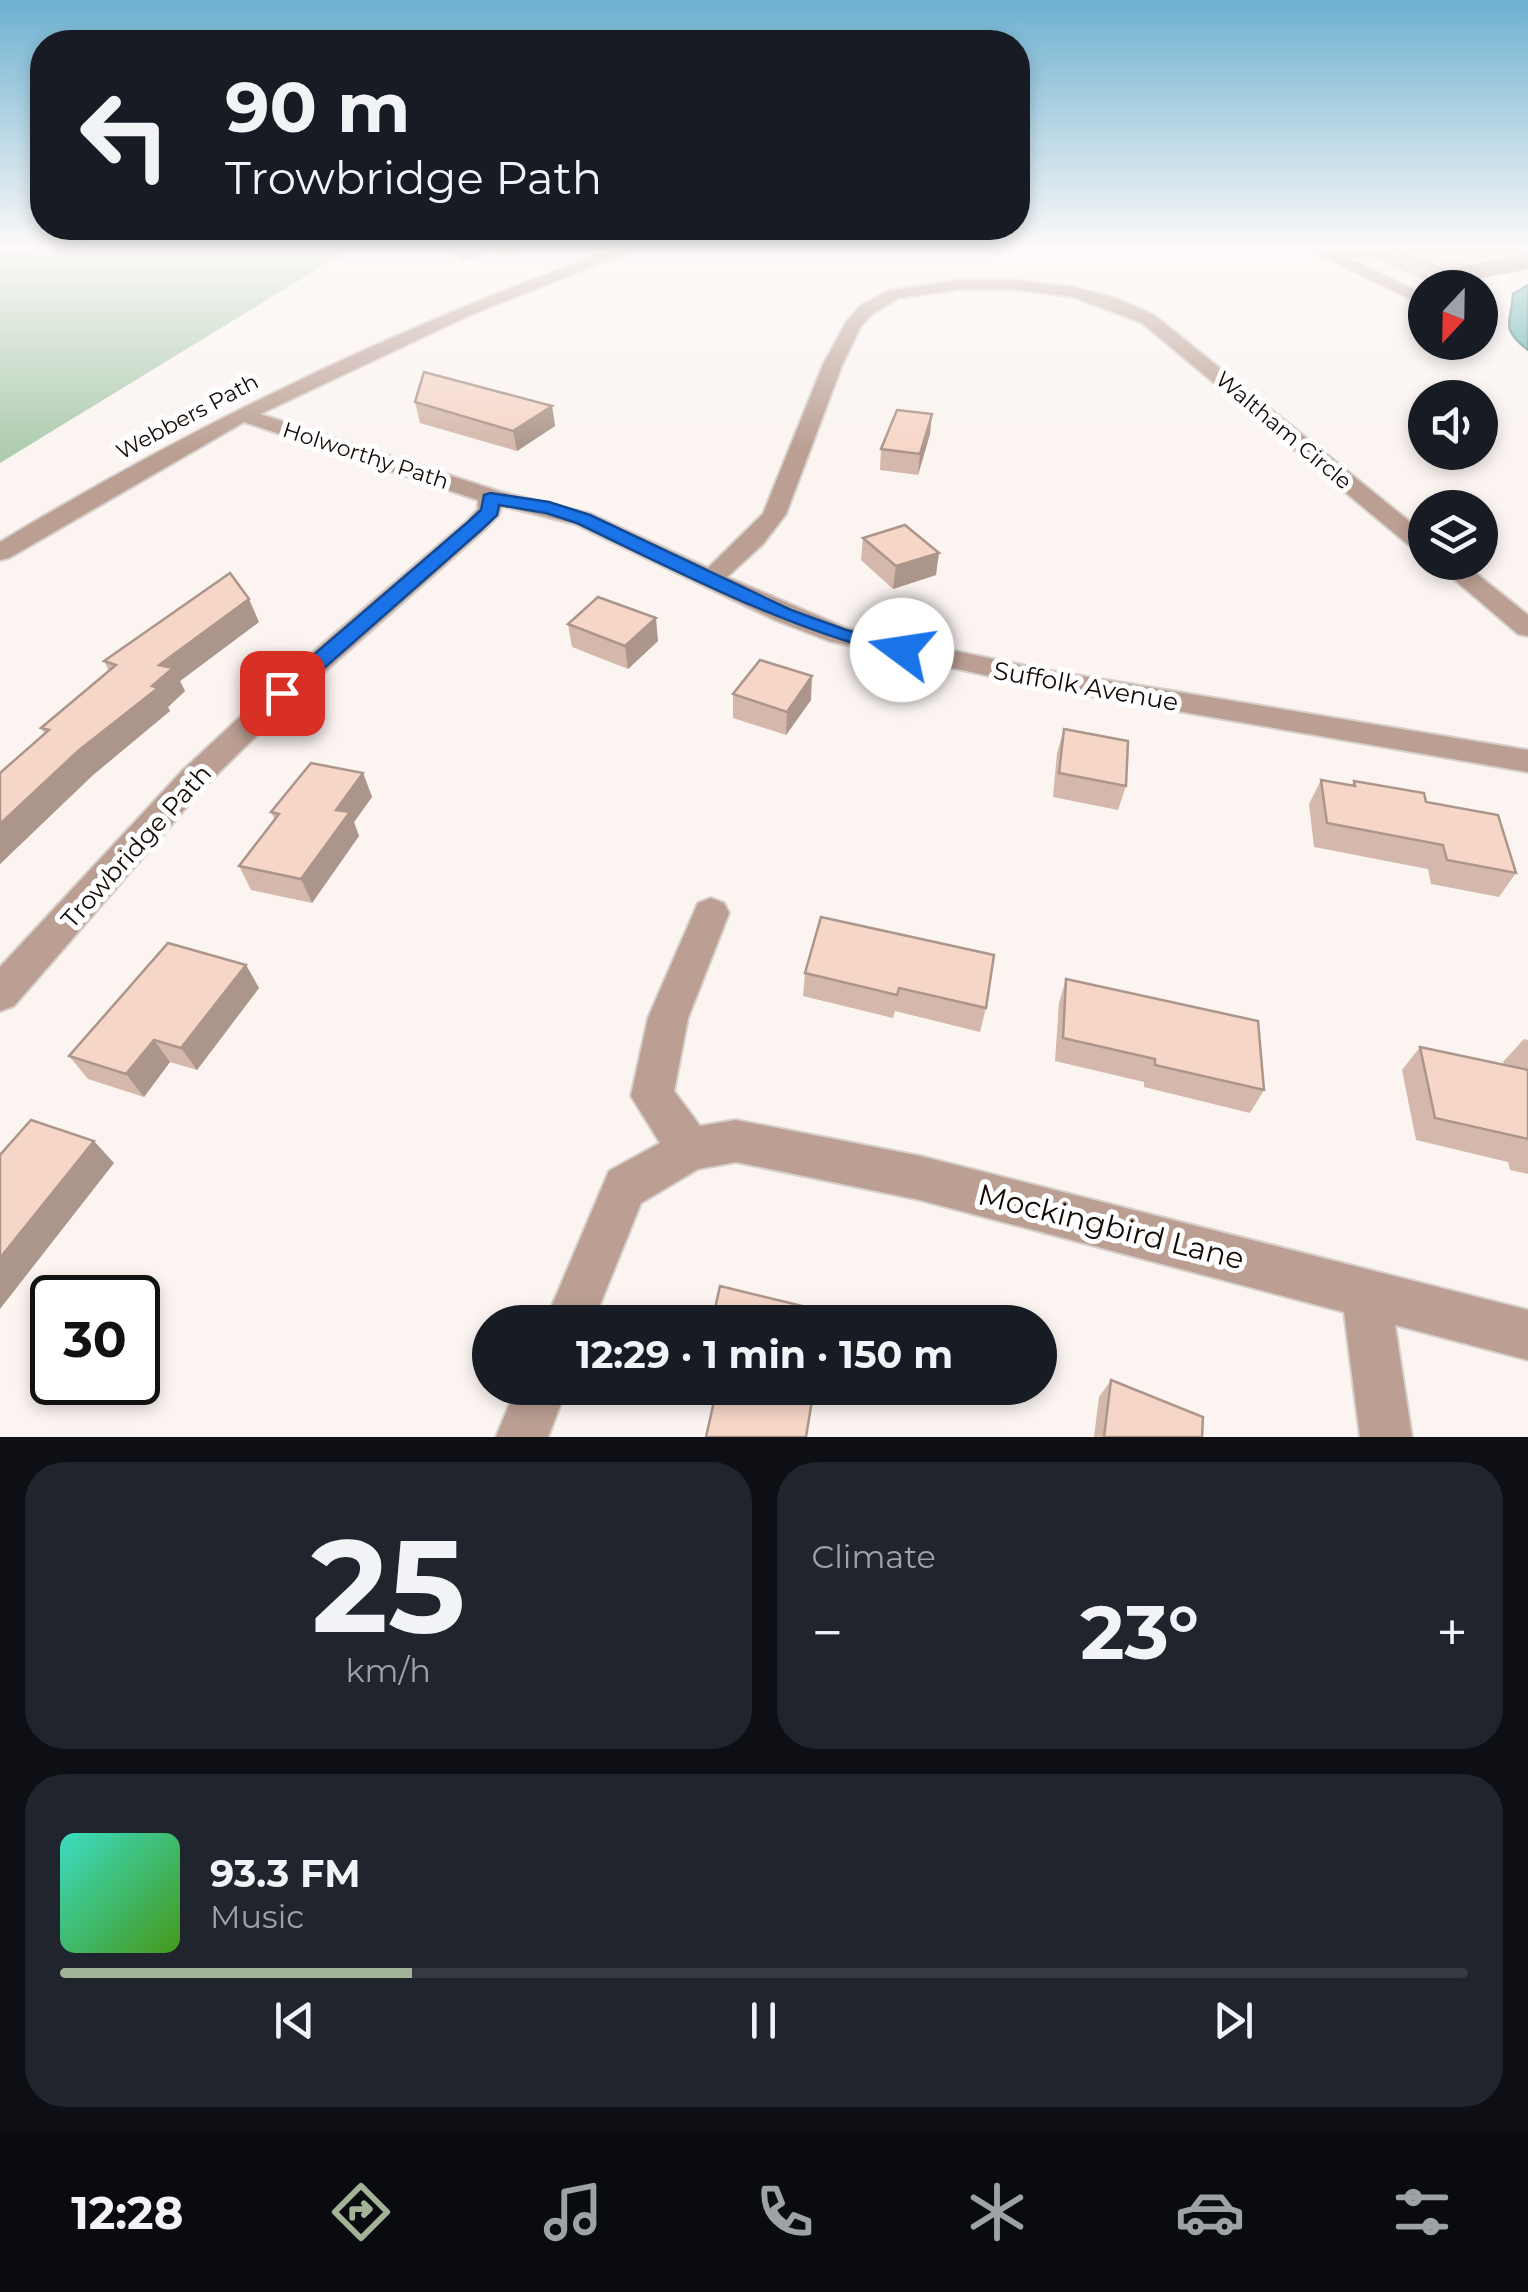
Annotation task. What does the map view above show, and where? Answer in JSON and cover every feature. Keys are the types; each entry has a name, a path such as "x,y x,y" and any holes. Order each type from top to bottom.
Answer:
{"street":[{"name":"Webbers Path","path":"0,553 88,498 240,414 336,366 460,316"},
{"name":"Waltham Circle","path":"712,578 769,524 798,464 833,368 861,316"},
{"name":"Waltham Circle","path":"1141,316 1178,342 1408,532"},
{"name":"Holworthy Path","path":"240,414 464,486 490,498"},
{"name":"Suffolk Avenue","path":"490,498 549,508 583,519 784,614 839,635 934,658 1528,761"},
{"name":"Trowbridge Path","path":"0,994 192,779 282,693 482,519 490,511 490,498"},
{"path":"1468,580 1528,628"},
{"path":"576,1305 625,1187 692,1148 652,1096 668,1018 711,914"},
{"name":"Mockingbird Lane","path":"692,1148 736,1141 920,1178 1528,1335"},
{"path":"1366,1292 1386,1437"},
{"path":"522,1437 535,1405"}],"green space":[{"path":"0,316 240,316 0,463"}],"water":[{"path":"1510,316 1528,316 1528,350 1510,331"}],"building":[{"path":"424,372 552,406 513,431 415,402"},
{"path":"897,410 932,414 920,454 881,449"},
{"path":"905,525 939,553 896,566 863,538"},
{"path":"230,573 249,599 159,665 173,668 152,686 158,688 78,751 0,824 0,773 49,730 41,728 116,665 104,661"},
{"path":"598,597 656,618 625,646 568,624"},
{"path":"760,660 812,676 787,712 733,694"},
{"path":"1064,729 1128,741 1126,786 1059,773"},
{"path":"311,763 363,773 336,810 350,812 301,879 239,866 279,814 271,812"},
{"path":"1321,780 1355,786 1354,781 1424,793 1426,802 1498,815 1516,873 1447,860 1443,845 1327,823"},
{"path":"821,917 994,955 986,1008 899,988 897,995 805,973"},
{"path":"168,943 246,965 181,1048 154,1040 126,1074 69,1056"},
{"path":"1066,979 1258,1021 1264,1090 1155,1065 1155,1059 1063,1038"},
{"path":"1420,1047 1528,1070 1528,1139 1435,1118"},
{"path":"31,1120 94,1141 0,1258 0,1155"},
{"path":"720,1286 798,1305 716,1305"},
{"path":"1111,1380 1203,1417 1202,1437 1104,1437"},
{"path":"713,1405 811,1405 806,1437 706,1437"}],"route":[{"path":"282,693 475,526 490,511 490,498 549,508 583,519 784,614 839,635 902,650"}]}
